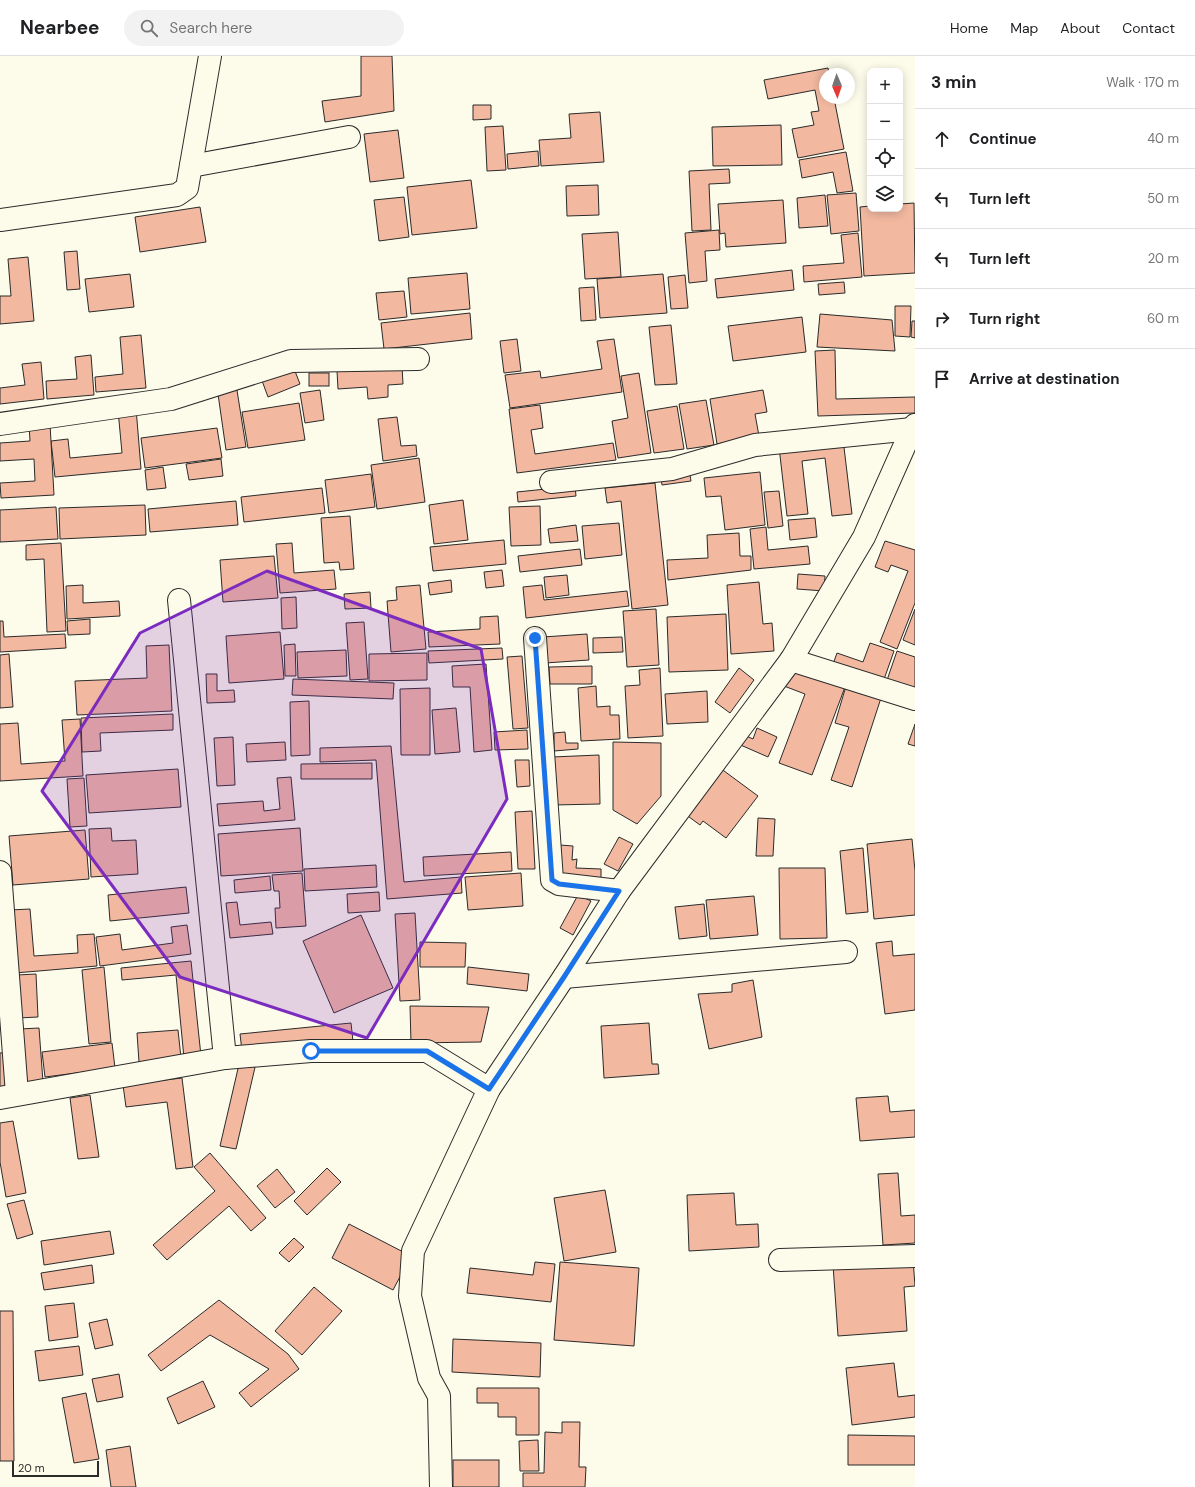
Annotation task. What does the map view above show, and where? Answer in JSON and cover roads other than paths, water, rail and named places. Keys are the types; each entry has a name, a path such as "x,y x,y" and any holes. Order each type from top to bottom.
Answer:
{"street":[{"path":"0,220 176,195 187,188 210,56"},
{"path":"191,166 349,137"},
{"path":"0,424 171,400 291,361 418,359"},
{"path":"551,482 672,469 755,445 914,427"},
{"path":"441,1487 439,1396 429,1378 410,1296 413,1251 489,1089 564,977 619,891 791,660 864,537 914,427"},
{"path":"179,600 225,1058"},
{"path":"535,638 552,880 559,884 619,891"},
{"path":"791,660 915,699"},
{"path":"0,872 9,1096 225,1058 311,1051 427,1051 489,1089"},
{"path":"564,977 846,952"},
{"path":"780,1260 915,1256"}]}
